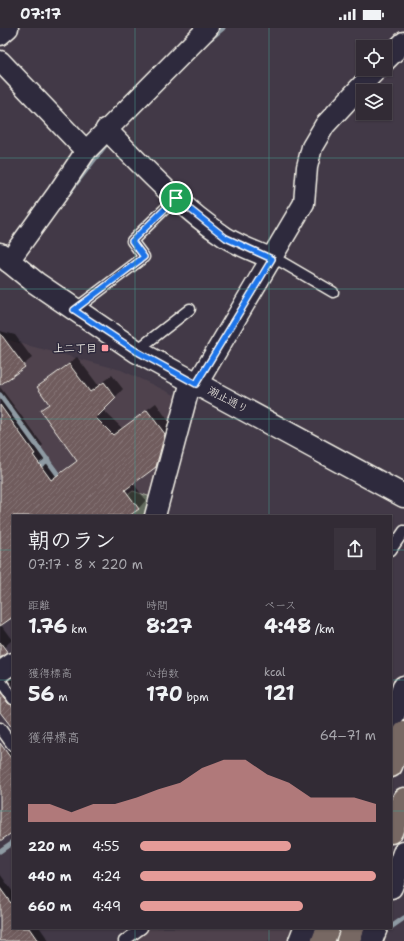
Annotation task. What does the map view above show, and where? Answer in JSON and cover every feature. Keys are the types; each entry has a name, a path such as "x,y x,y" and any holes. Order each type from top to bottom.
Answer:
{"highway":[{"path":"392,763 404,732"},
{"path":"392,829 404,798"},
{"path":"323,941 328,929"},
{"path":"348,941 353,929"}],"street":[{"path":"0,35 8,28"},
{"path":"3,262 57,194 86,151 106,129 208,28"},
{"path":"392,54 404,42"},
{"path":"0,61 86,151"},
{"path":"154,515 194,382 272,258 304,203 307,167 312,147 325,125 371,76"},
{"path":"106,129 176,198 226,238 272,258"},
{"name":"潮止通り","path":"3,262 136,351 404,496"},
{"path":"0,672 12,664"},
{"path":"392,718 404,687"},
{"path":"392,884 404,853"},
{"path":"300,941 305,929"},
{"path":"371,941 376,929"}],"lane":[{"path":"74,310 144,257 132,241 176,198"},
{"path":"272,258 333,292"},
{"path":"136,351 190,309"},
{"path":"392,549 404,531"},
{"path":"0,680 12,697"},
{"path":"0,728 12,745"},
{"path":"124,941 141,929"}],"shaded area":[{"path":"0,338 121,370 181,398 154,498 102,515 90,515 0,390"},
{"path":"149,929 297,929 292,941 132,941"}],"green space":[{"path":"133,491 154,498 149,515 100,515"}],"building":[{"path":"0,333 25,367 0,385"},
{"path":"69,364 90,392 104,382 116,398 96,418 113,435 147,410 165,434 156,467 125,490 139,509 130,515 12,515 12,618 0,626 0,405 35,454 33,455 51,480 77,461 40,410 49,404 37,387"},
{"path":"0,642 8,653 0,658"},
{"path":"0,692 8,703 12,705 12,728 0,712"},
{"path":"0,743 12,760 12,833 0,841"},
{"path":"0,888 12,905 12,929 30,929 38,941 0,941"}],"waterway":[{"path":"211,38 223,28"},
{"path":"67,195 107,143"},
{"path":"0,395 62,480"},
{"path":"35,469 48,460"},
{"path":"0,851 12,843"},
{"path":"392,926 404,918"}],"place":[{"name":"上二丁目","path":"105,348"}],"route":[{"path":"176,198 226,238 272,259 196,384 136,351 74,310 144,257 132,241 176,198"}]}
